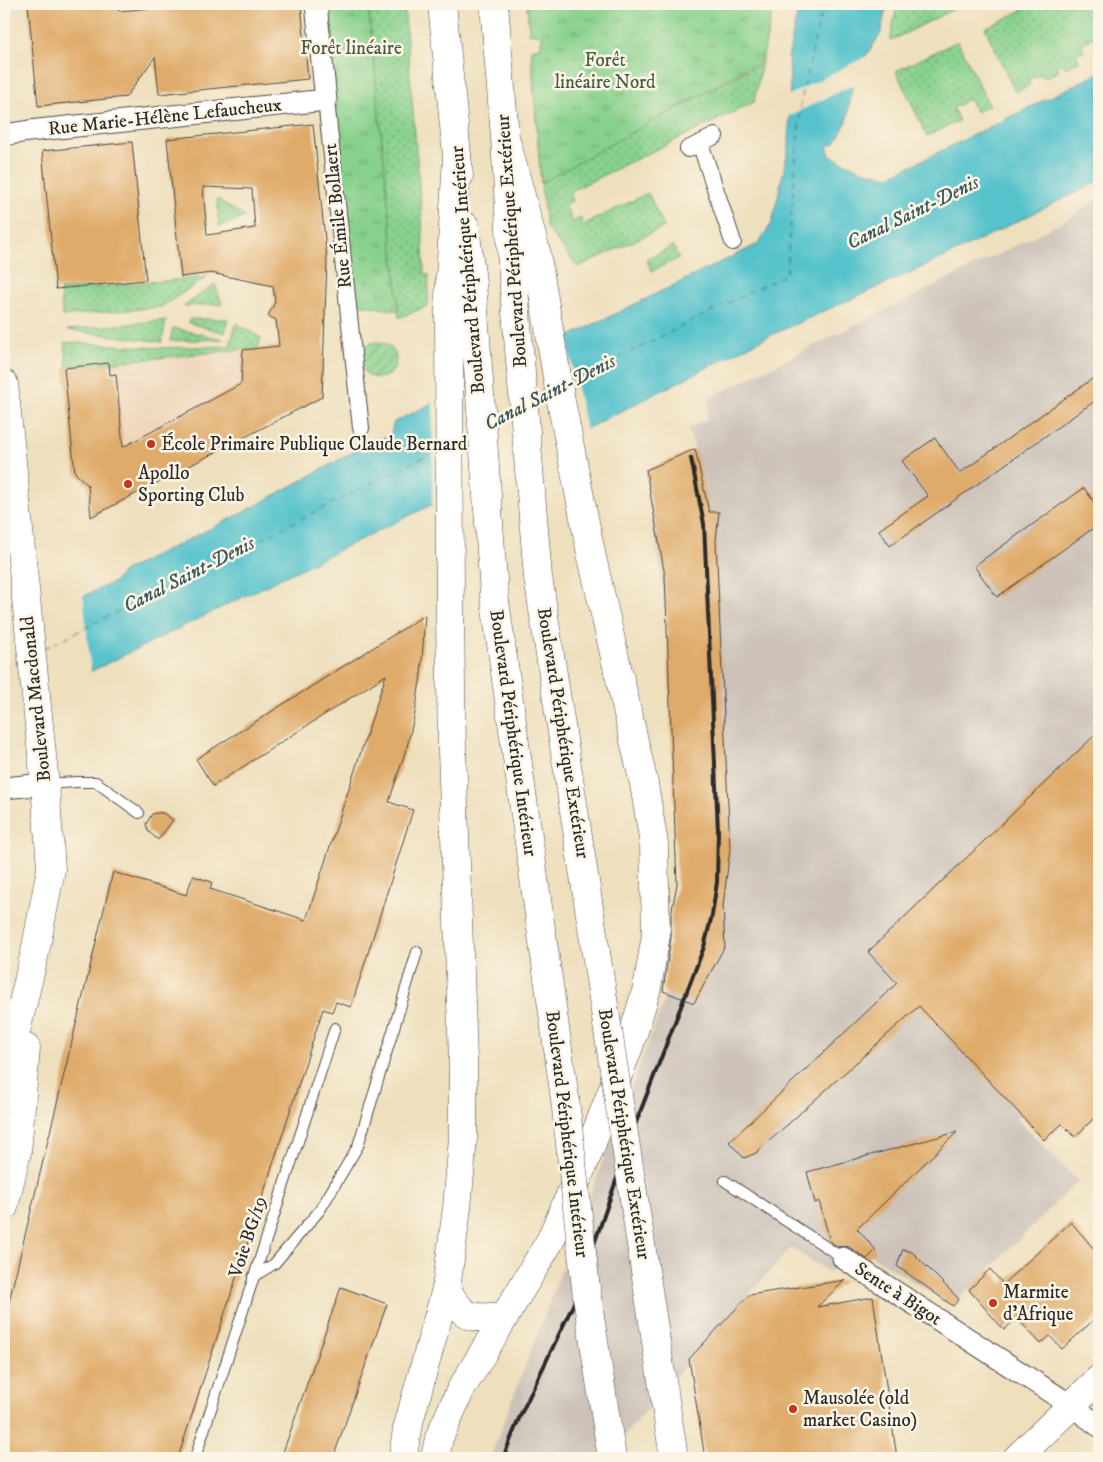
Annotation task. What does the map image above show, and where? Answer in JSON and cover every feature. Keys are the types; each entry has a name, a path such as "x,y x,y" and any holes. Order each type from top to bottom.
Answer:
{"main road":[{"name":"Boulevard Périphérique Intérieur","path":"442,4 457,157 472,282 494,594 564,1099 587,1297 612,1458"},
{"name":"Boulevard Périphérique Extérieur","path":"494,4 505,137 512,264 538,577 674,1458"},
{"path":"435,1458 439,1438 460,1390 550,1240 585,1161 630,1044 647,988 656,935 654,844 644,784 591,553 561,401 536,251 505,137"},
{"path":"403,1458 408,1429 446,1289 457,1208 463,1138 450,616 449,295 457,157"},
{"name":"Boulevard Macdonald","path":"4,384 45,784 51,869 35,952 4,1082"},
{"name":"Boulevard Macdonald","path":"4,1008 35,952"},
{"name":"Boulevard Macdonald","path":"4,1207 17,1152 35,952"},
{"path":"446,1289 459,1309 474,1317 505,1316"},
{"path":"1017,1458 1099,1379"}],"street":[{"name":"Rue Émile Bollaert","path":"316,4 360,428"},
{"name":"Rue Marie-Hélène Lefaucheux","path":"4,135 326,100"},
{"path":"701,143 733,242"},
{"path":"4,788 45,784"},
{"name":"Sente à Bigot","path":"843,1258 1072,1406 1099,1426"},
{"path":"1072,1406 1099,1407"}],"lane":[{"path":"45,784 96,782 139,813"},
{"path":"253,1277 274,1264 320,1210 358,1146 417,952"},
{"name":"Voie BG/19","path":"195,1458 335,1028"},
{"name":"Sente à Bigot","path":"725,1181 843,1258"}],"shaded area":[{"path":"1099,199 1099,1037 1016,1118 1078,1181 953,1305 960,1311 856,1246 829,1272 791,1248 671,1381 605,1458 490,1458 665,999 682,861 668,625 646,470 695,449 688,429 707,419 709,398 1059,224"},
{"name":"École Primaire Publique Claude Bernard","path":"277,346 284,416 91,517 88,485 75,473 64,368"}],"green space":[{"name":"Forêt linéaire","path":"325,4 368,4 399,311 356,304"},
{"path":"368,4 404,4 422,219 424,274 429,275 428,306 399,318"},
{"path":"527,4 660,118 762,62 754,102 571,191 572,201 565,205 573,222 581,218 583,225 648,193 664,227 578,267 546,227 531,49 541,47 542,35 529,33"},
{"name":"Forêt linéaire Nord","path":"527,4 774,4 762,60 541,183 531,49 541,47 542,35 529,33"},
{"path":"897,4 964,4 890,41"},
{"path":"1035,4 1099,4 1099,38 1097,35 1081,44 1084,51 1076,54 1079,61 1065,68 1062,63 1057,66 1059,71 1044,78 1042,74 1028,80 1030,85 1015,92 985,28"},
{"path":"958,41 989,105 976,112 969,99 953,108 959,121 927,136 896,71"},
{"path":"217,199 245,217 219,227"},
{"path":"673,246 679,258 652,271 646,260"},
{"path":"207,277 161,307 62,316 60,290"},
{"path":"215,284 222,304 184,306"},
{"path":"190,319 228,319 225,333 189,323"},
{"path":"166,320 162,342 67,330"},
{"path":"236,323 261,338 258,348 67,367 65,342 160,348 230,346"},
{"path":"173,328 223,339 170,341"},
{"path":"378,342 385,343 391,347 395,353 395,367 391,373 385,377 378,378 371,377 365,373 361,367 360,360 361,353 365,347 371,343"}],"water":[{"name":"Canal Saint-Denis","path":"799,4 887,4 880,35 854,73 847,121 835,143 827,146 830,156 859,169 888,177 1099,73 1099,181 949,255 769,336 576,434 4,714 4,633 114,582 124,571 244,512 379,438 381,439 391,433 394,422 758,244 772,223 789,146 790,73 788,59"}],"pier":[{"path":"869,55 857,74 855,84 787,117 787,96"},
{"path":"566,335 586,431 432,506 433,400"},
{"path":"83,593 91,674 4,716 4,630"}],"building":[{"path":"28,4 118,4 119,11 162,7 161,4 301,4 308,79 159,94 155,57 126,97 38,106"},
{"path":"313,124 327,259 322,397 91,517 88,485 75,473 64,368 109,363 110,375 116,374 123,447 241,384 243,350 279,346 276,320 268,316 275,302 273,286 211,273 181,277 167,139","holes":["203,187 252,189 255,228 207,235"]},
{"path":"132,142 146,280 56,289 42,151"},
{"path":"1099,374 1099,398 890,546 879,530 928,496 902,461 935,438 960,473"},
{"path":"695,449 709,512 719,512 716,541 730,849 723,906 725,946 694,1003 663,991 671,937 671,915 677,884 665,576 646,470"},
{"path":"1084,488 1099,509 1099,524 997,597 974,566"},
{"path":"425,615 421,675 415,713 408,743 389,802 413,810 351,1007 336,1002 332,1012 323,1009 178,1458 4,1458 4,1322 113,872 186,895 193,876 212,882 210,889 306,920 386,675 213,786 196,759"},
{"path":"1099,731 1099,1113 1075,1137 1062,1124 1044,1140 919,1006 756,1153 744,1158 729,1142 897,983 868,952"},
{"path":"163,813 173,820 158,840 148,831 146,824 152,814"},
{"path":"957,1132 857,1229 876,1250 867,1259 849,1247 838,1247 830,1241 819,1201 815,1203 807,1172"},
{"path":"1071,1222 1099,1255 1099,1315 1062,1349 1050,1336 1041,1344 1017,1318 1004,1330 969,1290 990,1269 1003,1284"},
{"path":"903,1249 912,1252 959,1299 953,1306 897,1266"},
{"name":"Mausolée (old market Casino)","path":"845,1280 817,1307 873,1297 897,1458 705,1458 689,1359 749,1295"},
{"path":"341,1287 387,1304 333,1458 281,1458"}],"ferry route":[{"path":"571,382 786,274 801,101 823,4"},
{"path":"536,400 545,395"},
{"path":"495,421 512,412"},
{"path":"462,438 470,434"},
{"path":"45,648 436,451"},
{"path":"4,669 19,661"}],"railway":[{"path":"503,1458 520,1416 573,1305 637,1120 704,947 712,915 717,882 718,830 704,524 691,458"}],"place":[{"name":"École Primaire Publique Claude Bernard","path":"151,444"},
{"name":"Apollo Sporting Club","path":"128,484"},
{"name":"Marmite d'Afrique","path":"993,1303"},
{"name":"Mausolée (old market Casino)","path":"793,1409"}]}
